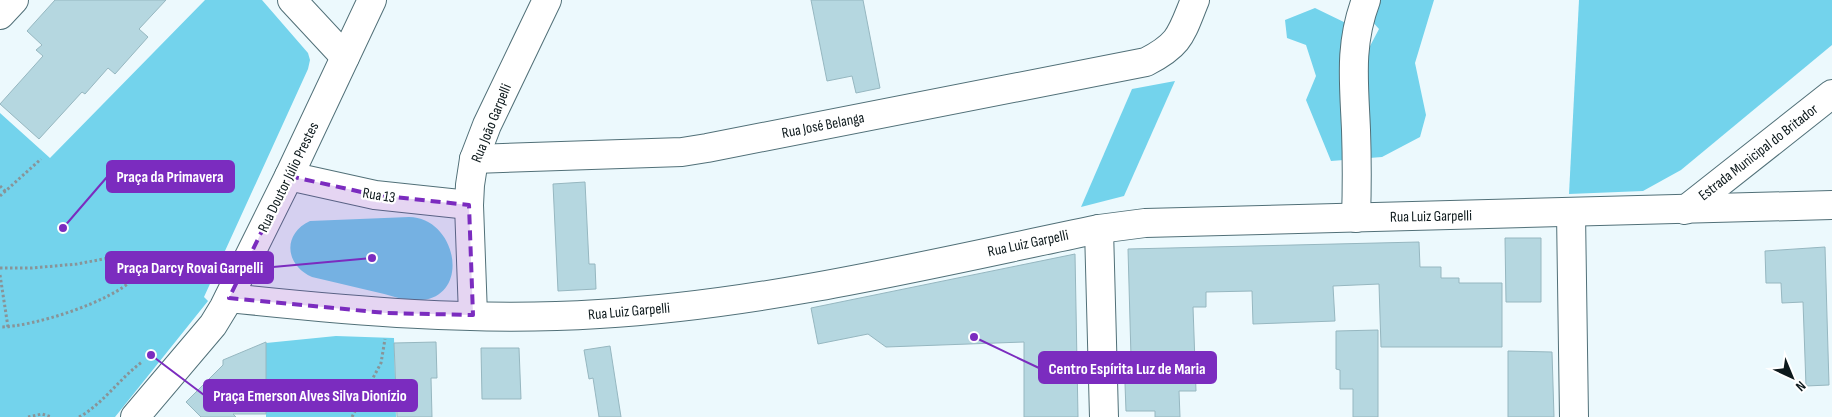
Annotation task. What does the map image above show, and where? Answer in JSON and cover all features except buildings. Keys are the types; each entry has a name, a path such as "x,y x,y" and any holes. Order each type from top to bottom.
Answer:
{"street":[{"path":"0,15 14,0"},
{"path":"292,0 345,57"},
{"name":"Rua Doutor Júlio Prestes","path":"135,417 213,325 229,298 290,176 372,0"},
{"name":"Rua João Garpelli","path":"473,315 469,204 474,159 487,125 548,0"},
{"name":"Rua José Belanga","path":"474,159 682,152 1146,62 1167,51 1181,35 1195,0"},
{"path":"1356,218 1357,174 1353,50 1358,20 1366,0"},
{"name":"Estrada Municipal do Britador","path":"1685,210 1832,94"},
{"name":"Rua 13","path":"290,176 375,195 469,204"},
{"name":"Rua Luiz Garpelli","path":"229,298 386,313 473,315 598,314 717,303 886,273 1099,229 1145,223 1832,205"},
{"path":"1571,213 1574,417"},
{"path":"1099,229 1104,417"}],"path":[{"path":"0,196 41,159"},
{"path":"0,186 6,192"},
{"path":"0,268 32,268 77,264 135,253 141,261 141,268 134,278 90,303 40,321 0,327"},
{"path":"0,275 8,327"},
{"path":"352,417 381,363 386,313"},
{"path":"28,417 42,414 52,417"}],"highlighted area":[{"path":"289,176 375,195 469,205 473,315 386,313 229,298"}],"shaded area":[{"path":"205,0 262,0 308,53 310,60 308,69 204,297 208,301 115,417 0,417 0,113 50,158"},
{"path":"1353,0 1434,0 1415,63 1426,115 1420,137 1382,157 1331,161 1306,100 1316,76 1306,45 1287,38 1285,20 1315,8 1350,25 1354,43 1369,48 1379,29"},
{"path":"1579,0 1832,0 1832,45 1681,170 1643,191 1569,194"},
{"path":"1175,81 1124,196 1081,207 1132,89"},
{"path":"409,217 425,221 438,230 447,242 452,257 452,272 447,285 437,295 422,300 406,299 312,277 296,265 292,257 291,241 301,227 310,221"},
{"path":"336,336 394,338 396,417 266,417 266,343"}],"place":[{"name":"Praça da Primavera","path":"63,228"},
{"name":"Praça Darcy Rovai Garpelli","path":"372,258"},
{"name":"Centro Espírita Luz de Maria","path":"974,337"},
{"name":"Praça Emerson Alves Silva Dionízio","path":"151,355"}]}
